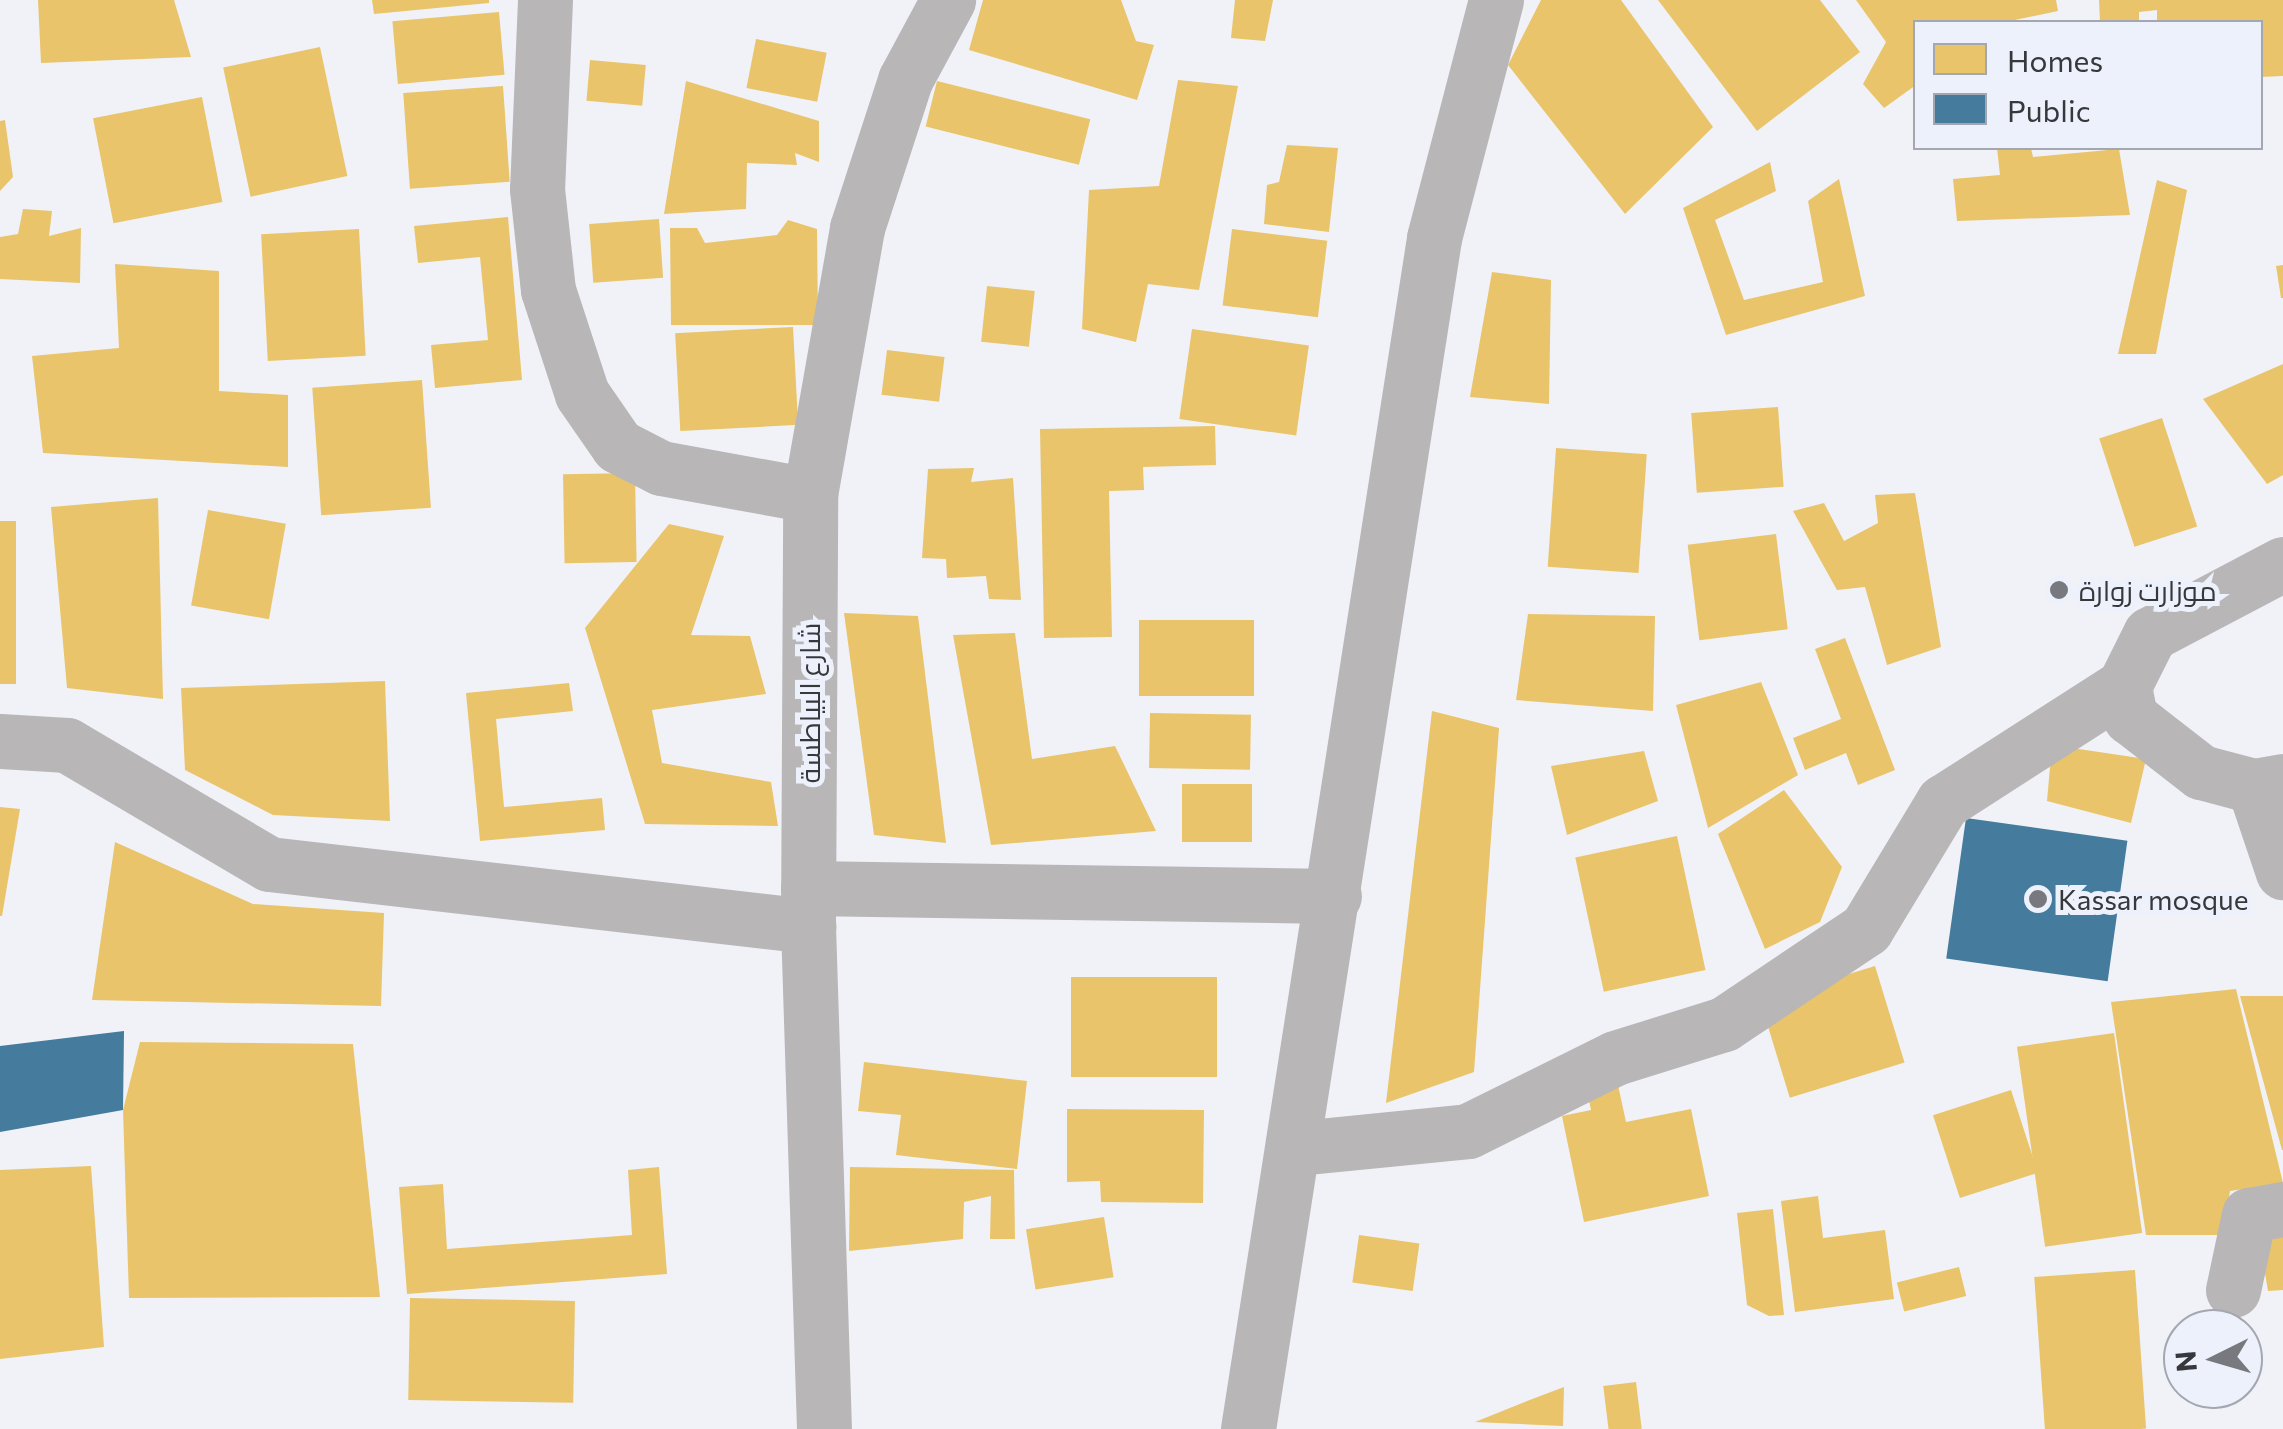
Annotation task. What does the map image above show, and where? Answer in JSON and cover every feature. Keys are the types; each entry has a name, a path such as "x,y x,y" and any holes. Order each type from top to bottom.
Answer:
{"street":[{"path":"545,0 537,188 548,290 582,394 618,446 661,468 810,495"},
{"name":"شارع البياطسة","path":"824,1429 808,907 810,495 856,228 905,80 948,0"},
{"path":"1248,1429 1298,1148 1434,238 1496,0"},
{"path":"1298,1148 1468,1131 1615,1058 1724,1024 1866,929 1943,802 2124,686 2150,634 2283,564"},
{"path":"2124,686 2130,718 2201,772 2268,784 2283,872"},
{"path":"0,741 67,745 269,864 808,907 1334,896"},
{"path":"2233,1290 2249,1215 2283,1209"}],"building: Homes":[{"path":"38,0 174,0 191,57 41,63"},
{"path":"372,0 489,0 489,3 374,14"},
{"path":"983,0 1121,0 1136,41 1154,45 1137,100 969,50"},
{"path":"1235,0 1273,0 1265,41 1231,38"},
{"path":"1541,0 1621,0 1713,127 1625,214 1508,65"},
{"path":"1658,0 1820,0 1860,52 1757,131"},
{"path":"1856,0 2056,0 2058,11 2015,20 1913,20 1913,87 1884,108 1863,84 1886,42"},
{"path":"2099,0 2283,0 2283,76 2263,77 2263,20 2157,20 2157,10 2139,12 2139,20 2100,20"},
{"path":"499,12 504,75 398,84 392,21"},
{"path":"756,39 827,53 817,102 746,88"},
{"path":"320,47 347,176 251,197 223,68"},
{"path":"590,60 646,65 642,106 586,101"},
{"path":"1178,80 1238,86 1199,290 1148,284 1136,342 1082,329 1089,190 1159,186"},
{"path":"686,81 819,121 819,162 795,153 797,165 747,163 746,209 664,214"},
{"path":"937,81 1090,119 1079,165 926,127"},
{"path":"503,86 510,182 410,189 403,93"},
{"path":"202,97 222,202 113,223 93,118"},
{"path":"5,120 13,177 0,191 0,121"},
{"path":"1287,145 1338,148 1329,232 1264,224 1267,185 1279,182"},
{"path":"1997,150 2031,150 2033,157 2119,150 2130,215 1957,221 1953,179 2000,175"},
{"path":"1770,162 1776,191 1715,220 1744,300 1823,282 1808,201 1839,179 1865,296 1726,335 1683,208"},
{"path":"2157,180 2187,190 2156,354 2118,354"},
{"path":"23,209 52,211 49,236 81,228 80,283 0,279 0,237 18,234"},
{"path":"508,217 522,380 435,388 431,345 488,340 480,257 418,263 414,226"},
{"path":"659,219 663,278 593,283 589,224"},
{"path":"788,220 817,229 818,325 671,325 670,228 697,228 705,243 777,235"},
{"path":"359,229 366,356 268,361 261,234"},
{"path":"1232,229 1327,241 1318,317 1223,305"},
{"path":"115,264 219,271 219,391 288,395 288,467 43,453 32,356 119,348"},
{"path":"2283,265 2283,298 2281,298 2276,266"},
{"path":"1492,272 1551,280 1549,404 1470,397"},
{"path":"987,286 1035,291 1029,347 981,342"},
{"path":"793,327 798,425 680,431 675,333"},
{"path":"1192,329 1309,345 1296,436 1179,419"},
{"path":"887,350 945,357 939,402 882,395"},
{"path":"2283,364 2283,475 2267,484 2203,399"},
{"path":"422,380 431,508 321,515 312,388"},
{"path":"1778,407 1784,487 1697,493 1691,413"},
{"path":"2162,418 2197,526 2134,547 2099,438"},
{"path":"1215,426 1216,465 1143,467 1144,490 1109,491 1112,637 1044,638 1040,429"},
{"path":"1556,448 1647,454 1638,573 1548,567"},
{"path":"974,468 971,482 1013,478 1021,600 989,599 986,576 947,578 946,559 922,558 928,469"},
{"path":"635,473 637,562 565,563 563,474"},
{"path":"1915,493 1941,647 1887,665 1865,587 1837,590 1793,511 1824,503 1844,541 1878,523 1875,495"},
{"path":"158,498 163,699 67,688 51,507"},
{"path":"208,510 286,524 269,619 191,606"},
{"path":"0,521 16,521 16,684 0,684"},
{"path":"669,524 724,536 691,635 750,636 766,694 652,710 662,763 771,782 778,826 645,824 585,628"},
{"path":"1776,534 1788,629 1699,640 1688,545"},
{"path":"844,613 918,616 946,843 874,835"},
{"path":"1528,614 1655,616 1653,711 1516,700"},
{"path":"1139,620 1254,620 1254,696 1139,696"},
{"path":"1015,633 1032,759 1115,746 1156,831 991,845 953,635"},
{"path":"1845,638 1895,770 1858,785 1846,753 1805,770 1793,738 1841,719 1815,649"},
{"path":"385,681 390,821 273,815 185,770 181,688"},
{"path":"1761,682 1798,775 1708,828 1676,705"},
{"path":"569,683 573,711 496,719 504,807 602,798 605,830 480,841 466,693"},
{"path":"1432,711 1499,728 1474,1072 1386,1103"},
{"path":"1150,713 1251,715 1250,770 1149,768"},
{"path":"2052,745 2146,759 2131,823 2047,801"},
{"path":"1644,751 1658,801 1567,835 1551,766"},
{"path":"1182,784 1252,784 1252,842 1182,842"},
{"path":"1784,790 1842,867 1820,922 1765,949 1718,834"},
{"path":"0,807 20,809 2,916 0,916"},
{"path":"1677,836 1705,970 1604,992 1575,858"},
{"path":"115,842 253,904 384,913 381,1006 92,1000"},
{"path":"1875,966 1905,1063 1790,1098 1760,1001"},
{"path":"1071,977 1217,977 1217,1077 1071,1077"},
{"path":"2236,989 2283,1183 2230,1191 2223,1235 2146,1235 2111,1002"},
{"path":"2240,996 2283,996 2283,1150 2282,1150"},
{"path":"2114,1033 2142,1233 2045,1247 2017,1047"},
{"path":"140,1042 353,1044 380,1297 129,1298 123,1110"},
{"path":"864,1062 1027,1081 1017,1169 896,1155 901,1115 858,1111"},
{"path":"1615,1071 1626,1122 1691,1109 1709,1196 1584,1222 1562,1116 1591,1110 1584,1077"},
{"path":"2011,1090 2038,1173 1960,1198 1933,1115"},
{"path":"1067,1109 1204,1110 1203,1203 1101,1202 1100,1181 1067,1182"},
{"path":"91,1166 104,1347 0,1359 0,1170"},
{"path":"659,1167 667,1274 407,1294 399,1187 443,1184 447,1249 632,1235 628,1170"},
{"path":"850,1167 1014,1170 1015,1239 990,1239 991,1196 964,1202 963,1239 849,1251"},
{"path":"1818,1196 1823,1238 1885,1230 1894,1299 1795,1312 1781,1201"},
{"path":"1773,1209 1784,1315 1769,1316 1747,1305 1737,1213"},
{"path":"1104,1217 1114,1277 1036,1290 1026,1229"},
{"path":"2283,1227 2283,1290 2268,1291 2258,1232"},
{"path":"1359,1235 1419,1243 1413,1291 1352,1283"},
{"path":"1959,1267 1966,1296 1904,1312 1897,1282"},
{"path":"2135,1270 2146,1429 2045,1429 2034,1277"},
{"path":"410,1298 575,1301 573,1403 408,1400"},
{"path":"1636,1382 1642,1429 1609,1429 1603,1386"},
{"path":"1564,1387 1563,1426 1475,1422 1527,1401"}],"building: Public":[{"name":"Kassar mosque","path":"1966,818 2127,841 2108,981 1946,959"},
{"path":"124,1031 123,1110 0,1132 0,1046"}],"place":[{"name":"موزارت زوارة","path":"2059,590"},
{"name":"Kassar mosque","path":"2038,899"}]}
